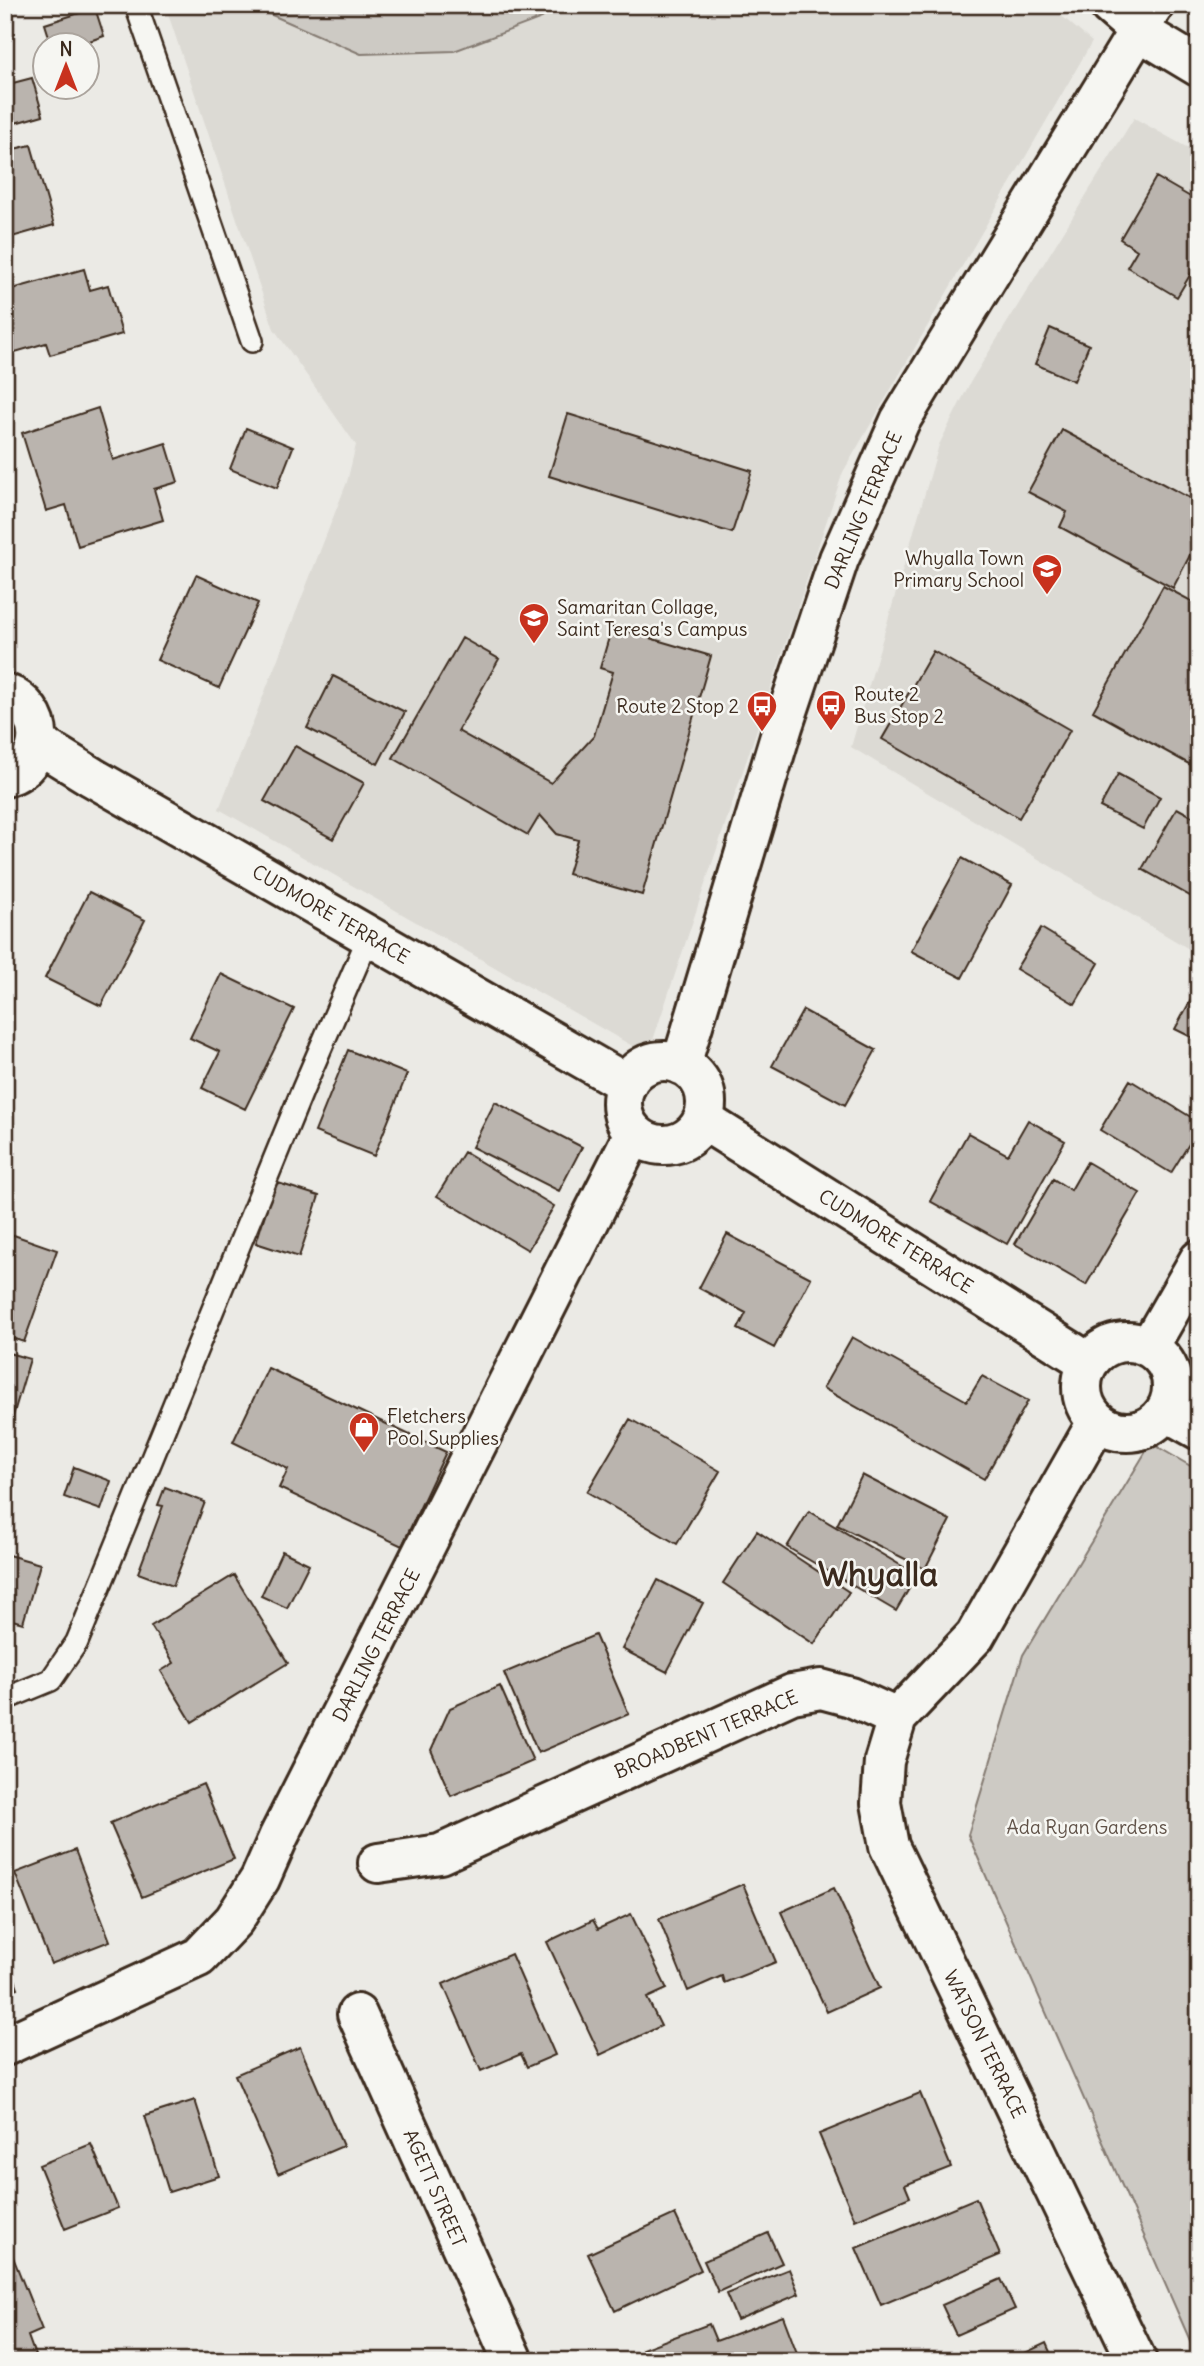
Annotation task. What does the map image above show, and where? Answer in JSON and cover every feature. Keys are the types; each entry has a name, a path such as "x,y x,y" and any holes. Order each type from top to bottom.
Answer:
{"street":[{"path":"1109,5 1147,18 1199,67"},
{"name":"DARLING TERRACE","path":"681,1065 783,726 839,559 868,491 900,421 1147,18"},
{"path":"5,692 26,705 34,716 37,729 37,743 32,756 24,767 5,777"},
{"name":"CUDMORE TERRACE","path":"37,743 626,1084"},
{"path":"656,1062 681,1065 692,1072 705,1094 703,1120 696,1131 685,1140 672,1145 645,1141 634,1133 626,1122 622,1110 622,1096 626,1084 644,1066 656,1062"},
{"name":"CUDMORE TERRACE","path":"703,1120 1088,1362"},
{"name":"DARLING TERRACE","path":"5,2046 199,1956 234,1920 260,1880 634,1133"},
{"path":"1149,1347 1199,1260"},
{"path":"1120,1342 1135,1342 1149,1347 1160,1356 1170,1375 1171,1397 1165,1411 1155,1422 1142,1430 1126,1433 1097,1422 1087,1410 1082,1396 1081,1381 1088,1362 1106,1346 1120,1342"},
{"path":"1165,1411 1199,1430"},
{"path":"897,1718 975,1636 1097,1422"},
{"name":"BROADBENT TERRACE","path":"378,1863 440,1854 792,1694 821,1689 851,1697 897,1718"},
{"name":"WATSON TERRACE","path":"897,1718 884,1761 881,1803 889,1846 1138,2361"},
{"name":"AGETT STREET","path":"357,2014 513,2361"}],"lane":[{"path":"136,5 252,341"},
{"path":"5,1699 51,1680 77,1642 303,1089 369,936"}],"shaded area":[{"name":"Samaritan Collage, Saint Teresa's Campus","path":"165,5 1049,5 1092,42 843,472 648,1055 219,809 347,482 356,445 274,329"},
{"name":"Whyalla Town Primary School","path":"1134,118 1199,154 1199,955 851,747 939,445 971,381"}],"green space":[{"path":"249,5 556,5 542,18 454,51 361,54"},
{"name":"Ada Ryan Gardens","path":"1151,1443 1199,1471 1199,2361 968,1835 1023,1655"}],"building":[{"path":"95,8 104,36 102,32 48,32 45,24"},
{"path":"32,78 32,102 39,102 43,115 8,125 14,149 31,145 54,225 5,239 5,85"},
{"path":"1156,177 1199,202 1199,260 1177,297 1127,267 1137,250 1120,239"},
{"path":"84,269 90,290 108,285 122,334 50,355 46,343 5,355 5,291"},
{"path":"1050,328 1089,345 1074,381 1035,364"},
{"path":"98,408 113,460 166,443 178,482 154,489 163,520 78,546 66,505 46,511 22,433"},
{"path":"568,414 752,471 732,533 549,476"},
{"path":"246,428 293,447 277,488 230,469"},
{"path":"1062,430 1199,503 1199,538 1173,588 1060,527 1067,512 1028,492"},
{"path":"196,575 258,603 219,688 157,660"},
{"path":"1163,586 1199,605 1198,769 1093,711"},
{"path":"612,627 711,656 642,895 568,874 578,840 557,834 540,815 528,835 393,758 462,638 499,659 458,731 551,783 594,736 613,672 600,668"},
{"path":"933,651 1070,730 1019,818 882,739"},
{"path":"333,676 405,712 378,764 307,728"},
{"path":"295,746 364,783 333,839 264,801"},
{"path":"1118,774 1160,797 1143,829 1100,807"},
{"path":"1177,808 1199,820 1199,901 1142,869"},
{"path":"962,858 1012,885 962,978 911,951"},
{"path":"89,892 145,920 101,1006 45,978"},
{"path":"1041,928 1099,963 1075,1004 1016,969"},
{"path":"221,974 294,1009 245,1109 202,1088 220,1052 190,1038"},
{"path":"1199,985 1199,1041 1175,1029"},
{"path":"803,1010 876,1050 845,1105 772,1066"},
{"path":"348,1050 407,1074 374,1156 315,1132"},
{"path":"1130,1080 1199,1122 1199,1128 1171,1173 1100,1130"},
{"path":"495,1102 582,1147 559,1191 472,1147"},
{"path":"1028,1120 1065,1141 1007,1244 930,1201 968,1133 1008,1155"},
{"path":"464,1152 554,1206 528,1250 437,1196"},
{"path":"1087,1162 1140,1193 1086,1285 1015,1244 1053,1179 1071,1190"},
{"path":"275,1182 319,1196 299,1257 256,1243"},
{"path":"5,1232 57,1250 24,1342 5,1336"},
{"path":"727,1234 811,1278 774,1348 738,1329 746,1313 699,1288"},
{"path":"852,1337 967,1401 982,1376 1028,1401 984,1479 823,1388"},
{"path":"5,1352 30,1359 5,1443"},
{"path":"268,1368 446,1452 402,1546 279,1488 288,1469 233,1442"},
{"path":"630,1419 720,1471 677,1544 587,1492"},
{"path":"74,1467 111,1481 101,1510 64,1497"},
{"path":"862,1475 950,1520 925,1569 837,1525"},
{"path":"165,1487 205,1502 173,1586 138,1573 163,1506 158,1505"},
{"path":"809,1511 917,1575 896,1611 787,1547"},
{"path":"757,1531 849,1592 814,1644 723,1583"},
{"path":"282,1551 309,1564 287,1608 261,1596"},
{"path":"5,1554 40,1564 23,1623 5,1618"},
{"path":"234,1575 288,1663 192,1722 161,1671 174,1663 151,1626"},
{"path":"658,1580 703,1603 667,1672 622,1649"},
{"path":"595,1635 629,1714 538,1753 504,1673"},
{"path":"500,1686 533,1761 451,1796 431,1750 450,1708"},
{"path":"203,1784 234,1859 142,1897 110,1823"},
{"path":"75,1850 110,1941 51,1964 15,1873"},
{"path":"743,1884 776,1962 724,1983 722,1976 688,1991 659,1919"},
{"path":"834,1888 880,1988 827,2012 781,1912"},
{"path":"631,1914 667,1989 647,1998 661,2026 600,2055 547,1942 593,1920 598,1929"},
{"path":"5,1950 18,1988 5,1992"},
{"path":"511,1954 555,2055 527,2067 521,2054 481,2071 443,1984"},
{"path":"300,2047 343,2146 278,2174 235,2075"},
{"path":"920,2093 951,2167 905,2185 910,2197 855,2220 819,2134"},
{"path":"195,2100 219,2176 169,2192 145,2116"},
{"path":"91,2144 118,2208 65,2229 39,2165"},
{"path":"976,2198 1000,2255 881,2305 856,2248"},
{"path":"675,2214 701,2270 615,2311 588,2254"},
{"path":"768,2233 782,2263 718,2292 704,2261"},
{"path":"5,2237 42,2330 28,2336 37,2361 5,2361"},
{"path":"789,2269 799,2294 737,2320 726,2294"},
{"path":"1001,2279 1015,2309 956,2335 942,2305"},
{"path":"783,2316 800,2361 646,2361 642,2349 709,2324 716,2341"},
{"path":"1046,2343 1054,2361 1008,2361"}],"place":[{"name":"Whyalla Town Primary School","path":"1047,596"},
{"name":"Samaritan Collage, Saint Teresa's Campus","path":"534,645"},
{"name":"Route 2 Bus Stop 2","path":"831,732"},
{"name":"Route 2 Stop 2","path":"762,733"},
{"name":"Fletchers Pool Supplies","path":"364,1454"}],"district":[{"name":"Whyalla","path":"878,1574"}]}
